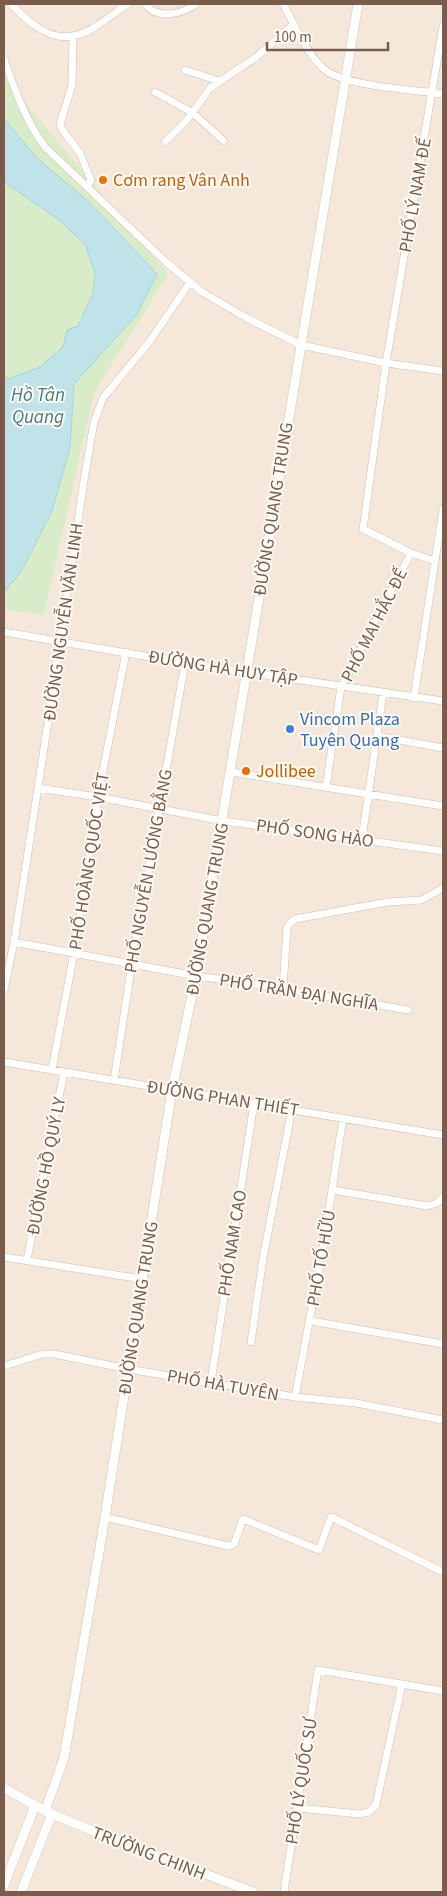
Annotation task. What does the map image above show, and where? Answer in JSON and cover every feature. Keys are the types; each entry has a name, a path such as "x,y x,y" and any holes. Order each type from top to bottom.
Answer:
{"main road":[{"name":"ĐƯỜNG QUANG TRUNG","path":"21,1892 49,1812 64,1758 105,1517 172,1090 196,976 231,772 358,4"},
{"name":"TRƯỜNG CHINH","path":"4,1788 35,1806 100,1834 253,1892"},
{"path":"4,1885 35,1806"}],"street":[{"path":"10,4 44,32 72,38 103,22 128,4"},
{"path":"145,4 149,9 155,11 175,13 187,11 196,4"},
{"path":"283,4 319,65 329,74 345,81 443,94"},
{"path":"165,142 182,126 205,93 219,81 231,76 255,58 294,24"},
{"name":"PHỐ LÝ NAM ĐẾ","path":"411,553 363,529 386,363 443,26"},
{"path":"72,38 72,85 60,124 63,131 80,153 91,180 87,188"},
{"path":"4,59 18,100 34,132 45,147 166,262 202,292 245,318 301,345 386,363 443,371"},
{"path":"185,70 219,81"},
{"path":"156,92 192,113 224,141"},
{"name":"ĐƯỜNG NGUYỄN VĂN LINH","path":"4,990 14,942 94,422 103,398 150,341 190,282"},
{"path":"414,698 443,509"},
{"path":"411,553 435,561"},
{"name":"PHỐ MAI HẮC ĐẾ","path":"326,787 341,687 411,553"},
{"name":"ĐƯỜNG HÀ HUY TẬP","path":"4,632 185,663 443,702"},
{"name":"PHỐ HOÀNG QUỐC VIỆT","path":"52,1069 74,954 98,797 126,652"},
{"name":"PHỐ NGUYỄN LƯƠNG BẰNG","path":"114,1080 132,963 185,663"},
{"path":"362,839 383,693"},
{"path":"377,736 443,748"},
{"path":"231,772 443,806"},
{"name":"PHỐ SONG HÀO","path":"38,788 98,797 222,821 362,839 443,852"},
{"path":"282,988 287,928 295,919 378,904 421,900 443,888"},
{"name":"PHỐ TRẦN ĐẠI NGHĨA","path":"14,942 196,976 282,988 408,1010"},
{"name":"ĐƯỜNG PHAN THIẾT","path":"5,1063 52,1069 443,1135"},
{"name":"ĐƯỜNG HỒ QUÝ LY","path":"28,1260 64,1072"},
{"name":"PHỐ NAM CAO","path":"211,1382 254,1103"},
{"path":"250,1342 263,1258 292,1110"},
{"name":"PHỐ TỐ HỮU","path":"296,1397 333,1190 343,1118"},
{"path":"333,1190 427,1206 437,1203 443,1197"},
{"path":"4,1257 142,1279"},
{"path":"310,1321 443,1344"},
{"name":"PHỐ HÀ TUYÊN","path":"4,1366 43,1354 49,1354 296,1397 356,1403 443,1420"},
{"path":"105,1517 228,1546 234,1544 243,1519 319,1550 330,1516 443,1572"},
{"name":"PHỐ LÝ QUỐC SƯ","path":"284,1892 318,1670 402,1684"},
{"path":"297,1808 360,1814 373,1809 376,1805 402,1684 443,1691"}],"shaded area":[{"path":"4,4 443,4 443,1892 4,1892"}],"green space":[{"path":"4,77 168,274 94,393 44,614 4,610"}],"water":[{"name":"Hồ Tân Quang","path":"4,119 38,159 89,202 157,274 137,314 74,384 70,448 52,511 21,572 4,592 4,376 9,379 40,367 63,347 67,330 78,326 93,294 95,273 85,244 58,219 4,182"}],"place":[{"name":"Cơm rang Vân Anh","path":"103,180"},
{"name":"Vincom Plaza Tuyên Quang","path":"290,729"},
{"name":"Jollibee","path":"246,771"}]}
